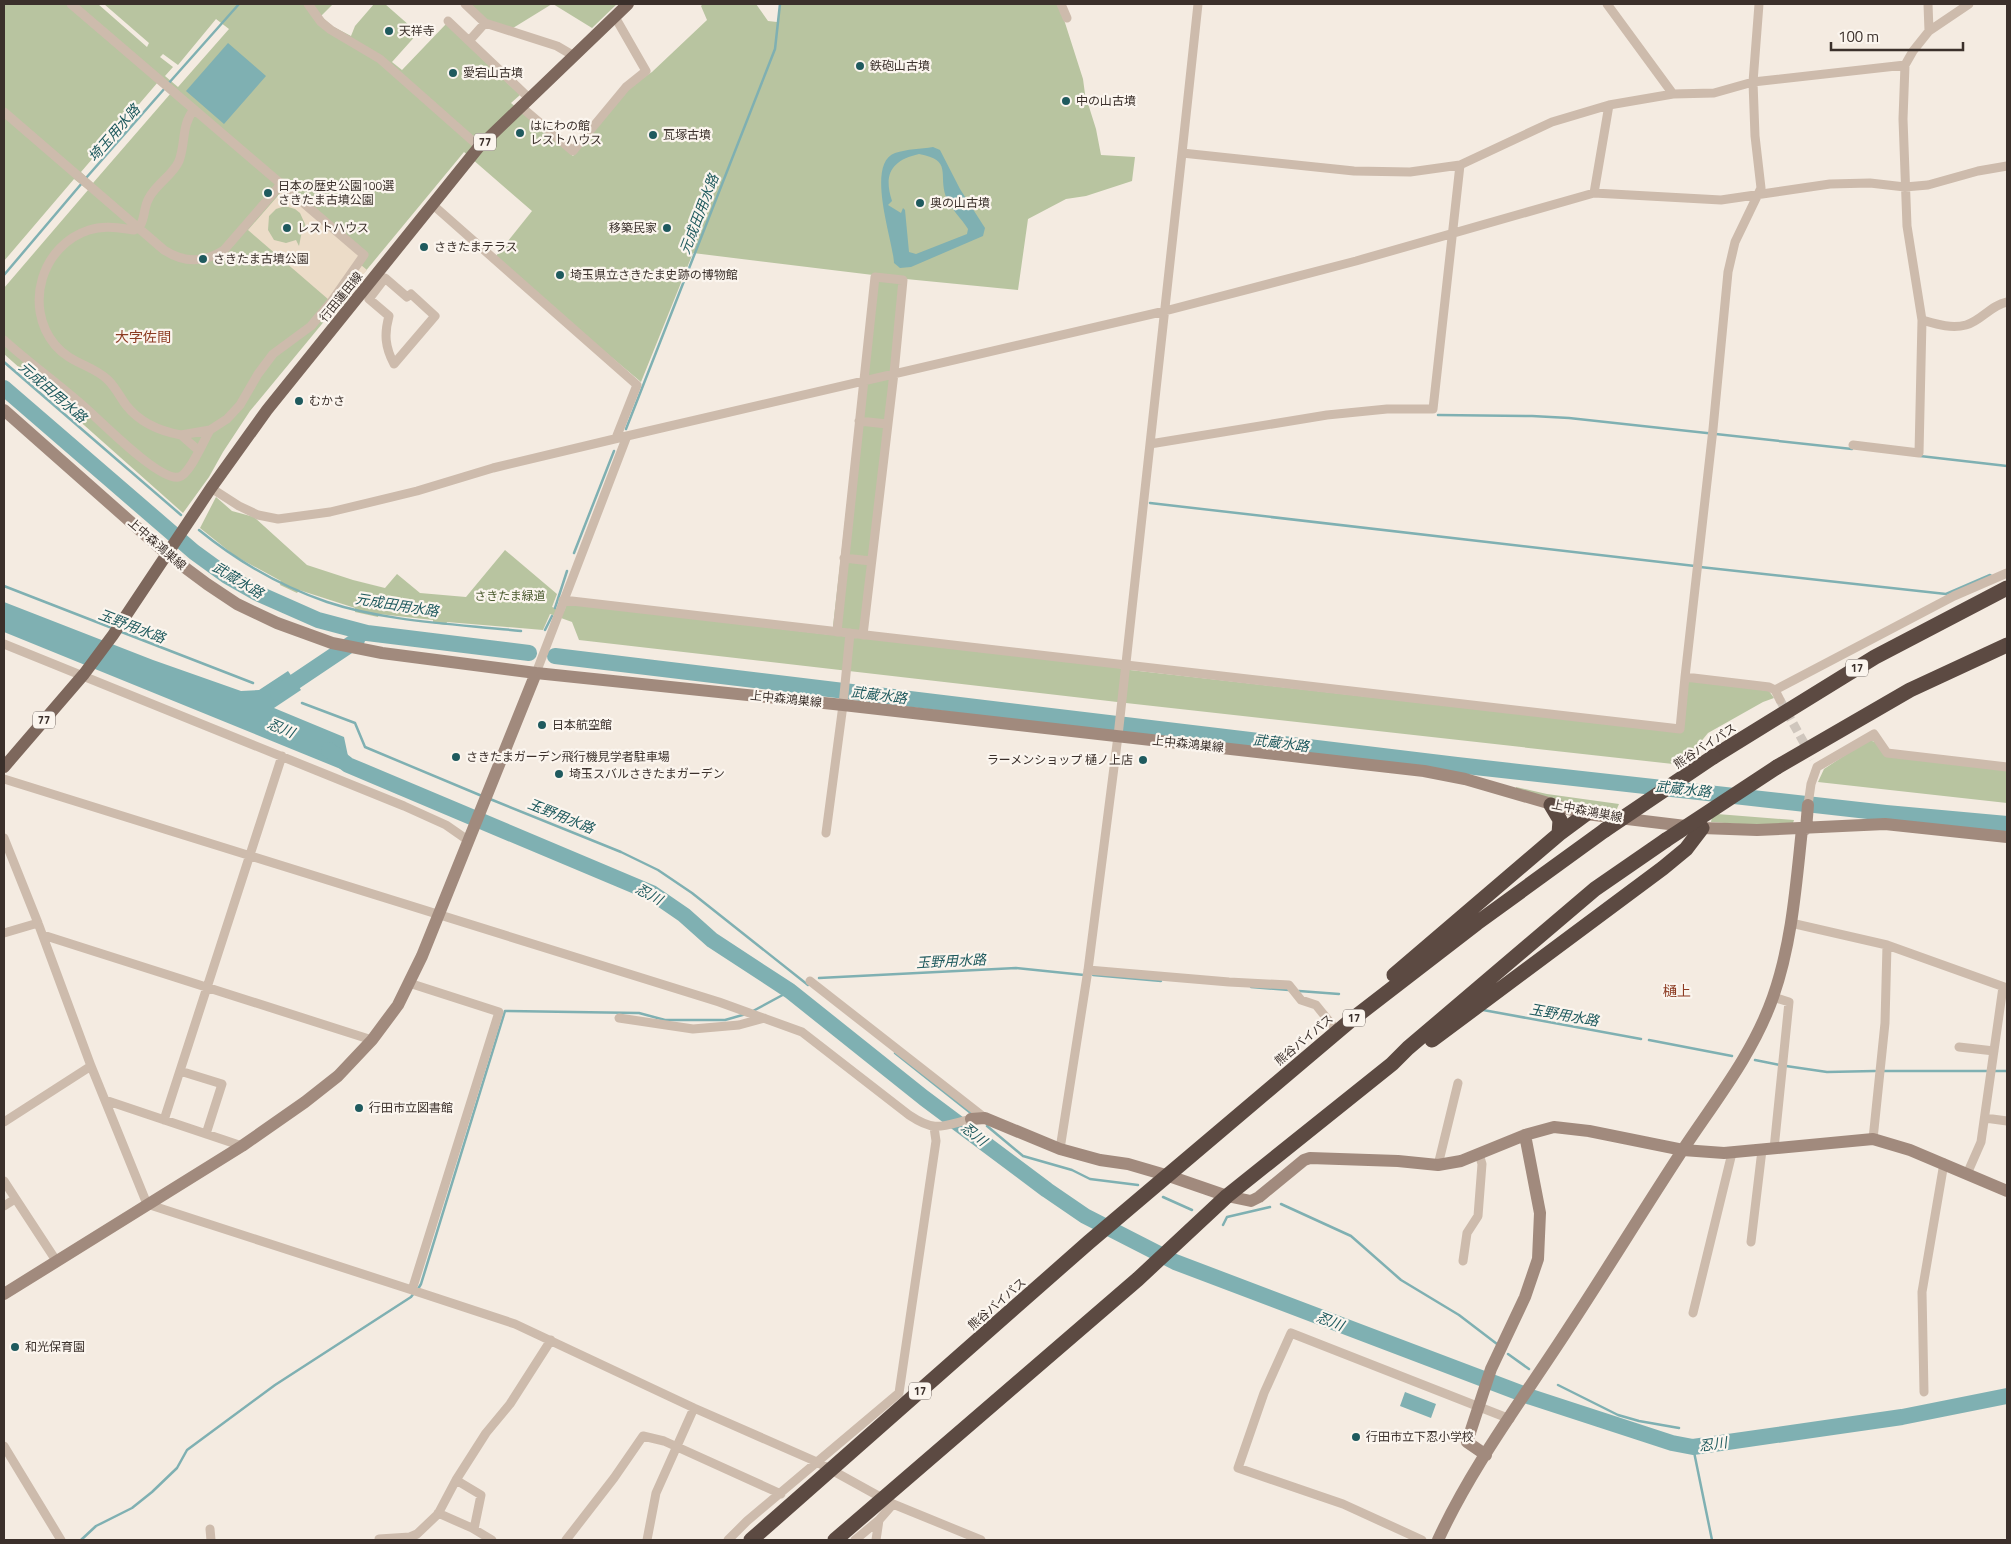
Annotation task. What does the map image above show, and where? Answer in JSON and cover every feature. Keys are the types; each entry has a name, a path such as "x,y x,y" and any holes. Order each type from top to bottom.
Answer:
{"highway":[{"name":"熊谷バイパス","path":"751,1540 1089,1242 1350,1021 1477,923 1605,830 1713,758 1875,657 2007,588"},
{"path":"835,1540 888,1502 1138,1279 1227,1196 1392,1064 1408,1048 1595,890 1776,767 1910,690 2007,645"},
{"path":"1552,805 1560,820 1559,834"},
{"name":"17","path":"1350,1021 1369,996 1559,834 1586,814"},
{"path":"1392,1064 1413,1054 1663,868 1686,849 1702,828"}],"main road":[{"name":"行田蓮田線","path":"82,675 115,633 211,488 267,410 478,148 628,4"},
{"name":"77","path":"4,767 82,675"}],"street":[{"path":"71,4 282,183 364,255 331,302 311,326 273,354 258,374 240,405 227,419 210,430 181,435 159,430 145,423 125,404 116,388 106,378 67,356 54,344 39,310 39,292 43,275 50,259 64,244 82,232 98,227 117,227 134,230 138,227 143,221 144,208 149,196 178,162 183,146 186,120 194,109"},
{"path":"308,4 321,22 380,59 475,143"},
{"path":"465,4 485,23 557,46 574,56"},
{"path":"1061,4 1067,18"},
{"path":"1060,1149 1088,970 1121,708 1198,4"},
{"path":"1608,4 1673,94"},
{"path":"563,600 1680,729 1728,272 1734,242 1759,196 1761,188 1755,136 1754,82 1760,4"},
{"path":"1928,4 1929,32"},
{"path":"1853,445 1919,453 1922,320 1906,226 1903,118 1905,65 1912,51 1929,32 1969,4"},
{"path":"448,21 574,151 626,87 646,71 614,17"},
{"path":"469,41 485,23"},
{"path":"1182,153 1354,171 1410,172 1460,165 1552,122 1609,105 1673,94 1714,92 1754,82 1905,65"},
{"path":"1594,193 1609,105"},
{"path":"4,112 170,254 186,260 201,260 217,255 228,246 282,183"},
{"path":"1150,444 1387,408 1433,410 1460,165"},
{"path":"211,488 247,511 278,519 330,512 397,496 493,468 616,438 1165,311 1356,261 1594,193 1721,200 1759,196 1830,184 1870,183 1905,187 1928,184 1978,171 2007,166"},
{"path":"433,205 637,385 616,438"},
{"path":"837,632 858,421 875,277 902,280 894,373 863,635"},
{"path":"385,278 407,297 411,294 434,316 394,364 388,354 385,339 389,316 369,298 385,278"},
{"path":"1922,320 1943,326 1966,325 1999,304 2007,302"},
{"path":"4,340 83,404 126,444 168,475 174,477 184,474 190,468 210,430"},
{"name":"上中森鴻巣線","path":"4,410 171,550 207,584 237,604 277,623 332,643 366,650 538,667 1118,732 1424,771 1465,779 1586,814 1702,828 1750,830 1804,829 1872,824 1899,825 2007,837"},
{"path":"858,421 887,424"},
{"path":"181,435 198,450"},
{"path":"4,1294 242,1146 305,1102 338,1076 372,1040 398,1004 440,914 627,436"},
{"path":"844,558 871,561"},
{"path":"1775,690 1954,596 2007,574"},
{"path":"826,833 850,633"},
{"path":"4,644 412,810 470,838"},
{"path":"1685,677 1769,687 1775,690 1780,700"},
{"path":"1438,1540 1449,1516 1486,1455 1683,1150 1727,1086 1756,1036 1773,997 1792,923 1815,763 1874,734 1887,753 2007,767"},
{"path":"164,1120 282,756"},
{"path":"4,779 249,857 440,914 720,1002 802,1032 925,1126 937,1127 971,1119 985,1118"},
{"path":"4,838 147,1204"},
{"path":"4,933 38,923"},
{"path":"1792,923 1887,945 1938,961 2005,987 1981,1142 1966,1174"},
{"path":"43,935 372,1040"},
{"path":"1872,1139 1885,1023 1887,945"},
{"path":"1088,970 1288,985 1301,1000 1316,1005 1337,1032"},
{"path":"810,981 985,1118 1060,1149 1100,1160 1128,1164 1227,1196 1251,1201 1259,1197 1304,1160 1310,1158 1398,1161 1438,1165 1461,1161 1497,1145 1554,1127 1589,1131 1683,1150 1732,1153 1872,1139 1910,1150 1944,1163 2007,1192"},
{"path":"409,983 499,1012 412,1290"},
{"path":"1751,1242 1768,1149 1789,1002 1773,997"},
{"path":"619,1018 693,1030 739,1025 764,1018"},
{"path":"1958,1047 1994,1051"},
{"path":"4,1122 92,1066"},
{"path":"180,1072 222,1084 206,1134"},
{"path":"1438,1165 1458,1083"},
{"path":"105,1100 242,1146"},
{"path":"1985,1118 2007,1121"},
{"path":"728,1540 747,1521 899,1393 937,1127"},
{"path":"1486,1455 1468,1442 1491,1369 1525,1297 1538,1259 1540,1212 1525,1135"},
{"path":"1693,1313 1732,1153"},
{"path":"1463,1261 1467,1232 1478,1216 1482,1164 1479,1154"},
{"path":"1924,1392 1922,1292 1944,1163"},
{"path":"4,1181 57,1262"},
{"path":"4,1206 15,1199"},
{"path":"147,1204 515,1324 694,1408 832,1469 888,1502 981,1540"},
{"path":"1422,1540 1343,1504 1238,1468 1268,1385 1292,1333 1480,1404 1510,1419"},
{"path":"380,1539 410,1537 417,1534 438,1513 456,1480 486,1433 510,1404 551,1340"},
{"path":"647,1540 656,1493 694,1408"},
{"path":"566,1540 614,1478 642,1436 676,1446 781,1494"},
{"path":"4,1446 61,1540"},
{"path":"456,1480 481,1496 474,1530"},
{"path":"876,1540 879,1520 888,1502"},
{"path":"438,1513 492,1540"},
{"path":"855,1540 879,1520"},
{"path":"210,1529 212,1540"}],"green space":[{"name":"さきたま古墳公園","path":"4,4 98,4 147,47 149,43 104,4 333,4 321,16 332,26 351,36 355,26 374,4 385,4 418,33 392,62 402,70 446,24 520,95 511,103 573,156 629,87 652,72 707,20 701,6 703,4 756,4 768,21 777,22 781,4 1059,4 1083,79 1085,94 1096,129 1101,155 1135,157 1132,181 1086,196 1066,199 1028,219 1018,290 906,279 866,637 1130,670 1680,732 1688,680 1769,691 1774,698 1763,702 1708,733 1682,765 579,640 572,622 550,614 543,630 447,622 446,625 433,623 433,620 379,614 378,617 355,612 355,608 299,590 297,593 280,585 281,581 235,556 200,528 216,497 232,511 254,517 307,565 385,588 397,574 420,593 466,597 505,550 557,594 552,607 564,611 567,604 832,635 873,275 693,253 641,382 573,325 496,256 532,211 464,152 250,411 209,477 183,513 4,354 4,288 88,190 74,179 4,261","holes":["216,19 229,29 178,87 165,76 173,67 160,57 163,54 178,65","158,82 171,93 93,183 81,172"]},
{"path":"468,4 552,4 513,28 485,20"},
{"path":"553,4 617,4 592,28"},
{"path":"1868,740 1876,742 1885,756 2007,770 2007,803 1818,782 1824,769"},
{"path":"1516,787 1547,794 1619,804 1616,811 1575,805 1516,789"},
{"path":"1717,814 1794,820 1793,823 1753,825 1711,822 1712,817"}],"shaded area":[{"path":"283,190 365,260 361,265 367,270 336,306 248,230","holes":["285,206 295,209 300,213 306,231 302,231 299,246 296,240 286,243 274,240 268,230 269,216 276,209"]}],"water":[{"path":"228,43 266,76 224,124 186,91"},
{"path":"933,147 940,150 960,189 985,228 983,236 911,267 900,268 894,263 886,221 881,187 882,172 886,160 895,153","holes":["919,154 930,157 940,164 946,197 968,229 967,234 916,254 909,252 905,210 903,208 901,213 888,205 892,201 889,191 889,176 896,164 902,160"]},
{"path":"4,602 153,660 241,691 259,690 288,671 301,690 274,708 344,737 348,756 343,770 4,632"},
{"path":"1405,1392 1436,1404 1431,1418 1400,1406"}],"waterway":[{"name":"埼玉用水路","path":"168,84 239,4"},
{"name":"元成田用水路","path":"626,429 775,49 780,4"},
{"name":"埼玉用水路","path":"86,178 165,88"},
{"name":"埼玉用水路","path":"4,275 82,183"},
{"name":"元成田用水路","path":"4,362 181,515"},
{"name":"武蔵水路","path":"4,388 194,552 227,576 257,593 318,620 367,633 529,653"},
{"path":"1438,415 1569,418 1852,449"},
{"name":"元成田用水路","path":"574,553 614,451"},
{"path":"1920,456 2007,466"},
{"path":"1150,503 1695,566"},
{"name":"元成田用水路","path":"199,530 228,552 260,572 327,602 350,609 398,618 521,631"},
{"path":"1700,567 1946,594 1990,575 1993,577"},
{"name":"元成田用水路","path":"555,608 567,571"},
{"name":"玉野用水路","path":"4,586 112,628"},
{"name":"元成田用水路","path":"545,630 552,616"},
{"name":"玉野用水路","path":"119,631 253,683"},
{"path":"278,693 357,640"},
{"name":"武蔵水路","path":"555,656 1457,765 1886,813 2007,824"},
{"name":"玉野用水路","path":"302,703 355,723 365,747 482,796"},
{"name":"忍川","path":"329,750 348,765 652,893 684,915 712,940 790,991 924,1098 1047,1190 1085,1216 1175,1262 1531,1397 1672,1443 1693,1447 1902,1417 2007,1396"},
{"name":"玉野用水路","path":"490,799 621,852 658,870 692,893 808,985"},
{"name":"玉野用水路","path":"819,978 1016,968 1084,975"},
{"name":"玉野用水路","path":"1093,975 1161,981"},
{"name":"玉野用水路","path":"1251,987 1289,990"},
{"path":"753,1011 790,991"},
{"name":"玉野用水路","path":"1299,991 1339,994"},
{"name":"玉野用水路","path":"1483,1010 1641,1039"},
{"path":"418,1289 505,1011 639,1013 665,1020 725,1020 746,1014"},
{"name":"玉野用水路","path":"1649,1040 1732,1056"},
{"path":"895,1053 972,1114"},
{"name":"玉野用水路","path":"1755,1060 1780,1065"},
{"name":"玉野用水路","path":"1786,1066 1827,1072 1875,1071"},
{"name":"玉野用水路","path":"1883,1071 1988,1071"},
{"name":"玉野用水路","path":"1995,1071 2007,1071"},
{"path":"987,1126 1023,1156 1072,1170 1090,1179 1138,1185"},
{"path":"1163,1197 1192,1210"},
{"path":"1281,1204 1351,1236 1401,1280 1459,1315 1497,1344"},
{"path":"1223,1225 1227,1217 1270,1207"},
{"path":"81,1540 96,1526 132,1508 152,1492 177,1468 187,1450 275,1385 411,1297 414,1293"},
{"path":"1508,1354 1529,1369"},
{"path":"1558,1385 1618,1415 1679,1428"},
{"path":"1693,1447 1712,1540"}],"tunnel":[{"path":"1780,700 1813,759"}],"place":[{"name":"天祥寺","path":"389,31"},
{"name":"鉄砲山古墳","path":"860,66"},
{"name":"愛宕山古墳","path":"453,73"},
{"name":"中の山古墳","path":"1066,101"},
{"name":"はにわの館 レストハウス","path":"520,133"},
{"name":"瓦塚古墳","path":"653,135"},
{"name":"日本の歴史公園100選 さきたま古墳公園","path":"268,193"},
{"name":"奥の山古墳","path":"920,203"},
{"name":"レストハウス","path":"287,228"},
{"name":"移築民家","path":"667,228"},
{"name":"さきたまテラス","path":"424,247"},
{"name":"さきたま古墳公園","path":"203,259"},
{"name":"埼玉県立さきたま史跡の博物館","path":"560,275"},
{"name":"むかさ","path":"299,401"},
{"name":"日本航空館","path":"542,725"},
{"name":"さきたまガーデン飛行機見学者駐車場","path":"456,757"},
{"name":"ラーメンショップ 樋ノ上店","path":"1143,760"},
{"name":"埼玉スバルさきたまガーデン","path":"559,774"},
{"name":"行田市立図書館","path":"359,1108"},
{"name":"和光保育園","path":"15,1347"},
{"name":"行田市立下忍小学校","path":"1356,1437"}],"district":[{"name":"大字佐間","path":"143,337"},
{"name":"樋上","path":"1677,991"}],"park label":[{"name":"さきたま緑道","path":"510,596"}]}
